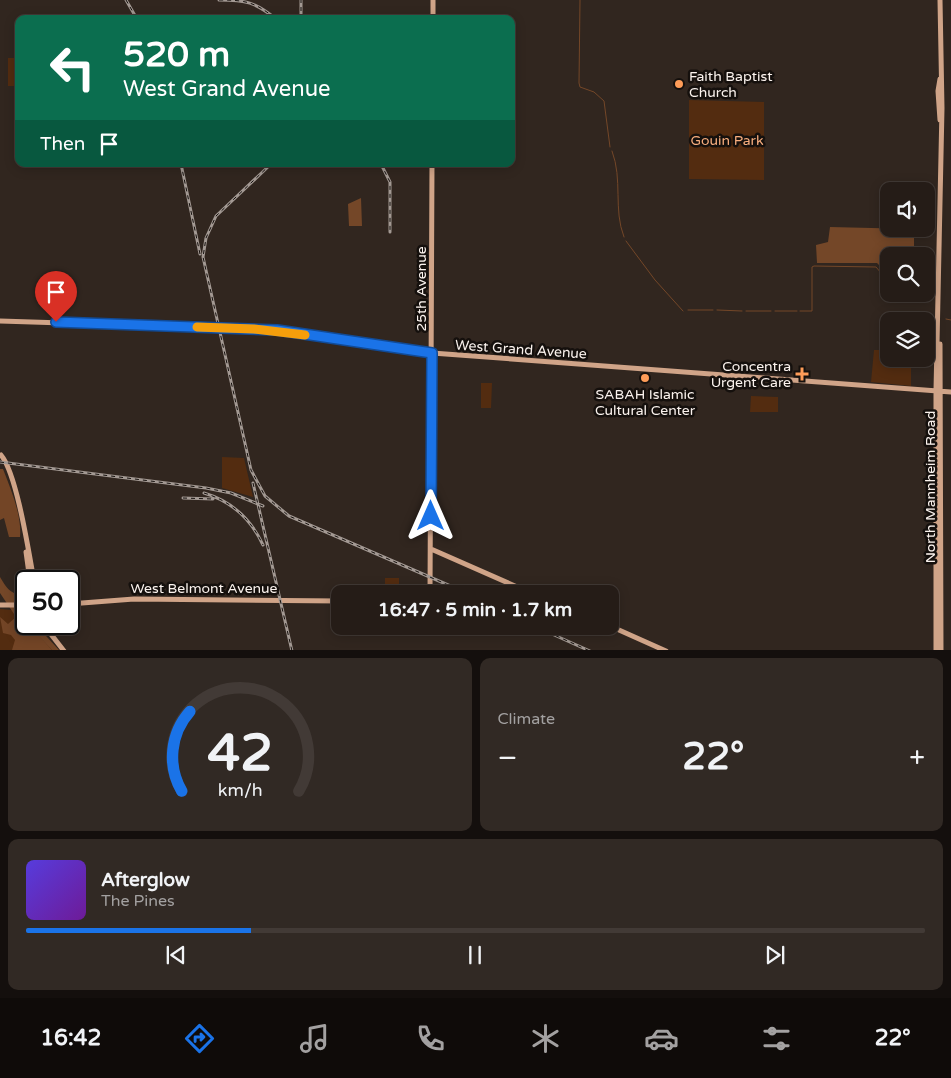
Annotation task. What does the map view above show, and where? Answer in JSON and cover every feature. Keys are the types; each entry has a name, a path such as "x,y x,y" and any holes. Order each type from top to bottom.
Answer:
{"main road":[{"path":"433,0 433,15"},
{"name":"North Mannheim Road","path":"940,0 938,323 941,650"},
{"name":"25th Avenue","path":"430,585 432,167"},
{"name":"West Grand Avenue","path":"0,321 254,329 432,353 951,392"},
{"name":"North Mannheim Road","path":"936,650 939,390"},
{"path":"0,454 11,479 32,570"},
{"path":"25,536 29,570"},
{"path":"430,549 512,585"},
{"name":"West Belmont Avenue","path":"80,603 134,599 331,601"},
{"path":"1,605 15,605"},
{"path":"619,630 666,650"},
{"path":"52,635 66,650"},
{"path":"55,635 66,650"}],"green space":[{"path":"8,58 15,58 15,86 8,86"},
{"name":"Gouin Park","path":"689,100 764,102 764,180 689,179"},
{"path":"874,350 880,350 880,367 911,367 911,386 871,382"},
{"path":"481,383 492,383 491,408 481,408"},
{"path":"751,396 778,397 778,412 750,412"},
{"path":"222,457 244,458 253,497 222,488"},
{"path":"385,578 399,578 399,585 374,585 385,584"},
{"path":"0,609 12,610 15,613 15,635 37,635 52,650 0,650"}],"shaded area":[{"path":"361,198 362,226 349,226 348,204"},
{"path":"830,227 880,228 880,237 914,237 914,246 880,247 880,266 877,263 817,263 816,245 828,242"},
{"path":"0,469 3,469 15,503 20,537 9,537 4,518 0,520"},
{"path":"0,577 8,589 15,593 15,616 0,593"},
{"path":"0,617 8,624 15,618 15,635 39,635 52,650 12,650 15,640 11,635 3,633"},
{"path":"38,635 45,635 59,650 52,650"}],"waterway":[{"path":"580,0 579,83 580,87 594,92 604,101 610,147"},
{"path":"612,151 617,173 619,216 624,237"},
{"path":"626,241 655,280 683,311"},
{"path":"800,311 812,311 812,267 814,266 876,267 880,272"},
{"path":"688,310 713,310"},
{"path":"717,310 742,311"},
{"path":"746,311 771,311"},
{"path":"775,311 797,311"},
{"path":"946,319 951,320"},
{"path":"22,643 25,639"}],"railway":[{"path":"126,0 135,15"},
{"path":"219,0 250,3 270,15"},
{"path":"301,0 301,15"},
{"path":"182,167 200,254"},
{"path":"268,167 216,216 206,238 203,257 251,470 265,496 289,516 448,585"},
{"path":"382,167 390,182 390,232"},
{"path":"0,462 206,488 231,493 263,506"},
{"path":"253,483 292,650"},
{"path":"204,493 214,496 239,512 253,527 263,545"},
{"path":"183,498 213,499"},
{"path":"554,635 588,650"}],"slow traffic":[{"path":"197,327 277,330 305,335"}],"place":[{"name":"Faith Baptist Church","path":"679,84"},
{"name":"Concentra Urgent Care","path":"802,374"},
{"name":"SABAH Islamic Cultural Center","path":"645,378"}],"route":[{"path":"56,322 277,330 432,353 431,516"}]}
